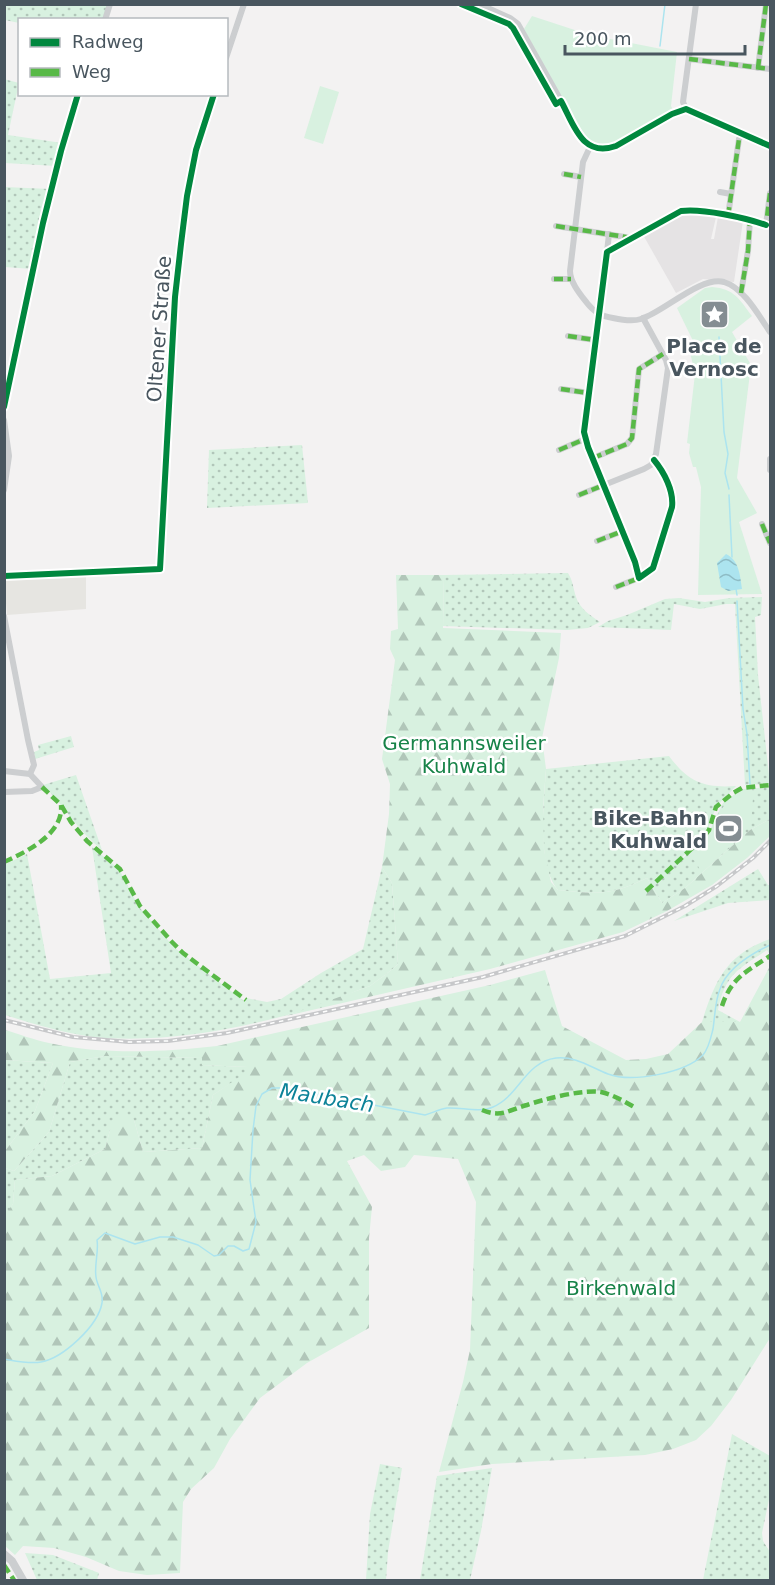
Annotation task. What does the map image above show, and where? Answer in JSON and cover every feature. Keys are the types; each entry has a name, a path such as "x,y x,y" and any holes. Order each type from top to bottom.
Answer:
{"street":[{"path":"228,52 244,4"},
{"path":"479,4 518,24 579,133 590,147 607,149 616,146 672,114 686,109"},
{"path":"696,4 683,102 686,109 771,146"},
{"path":"758,68 765,5"},
{"path":"689,59 771,69"},
{"path":"4,407 43,223 77,96"},
{"name":"Oltener Straße","path":"4,576 160,570 175,297 187,196 196,150 213,96"},
{"path":"728,216 741,134"},
{"path":"590,147 583,162 570,271 571,279 598,315 622,320 643,318 711,281 727,284 741,293 771,332"},
{"path":"564,174 581,177"},
{"path":"720,192 731,194"},
{"path":"607,252 681,211 728,216 768,225 771,193"},
{"path":"741,293 748,251 750,220"},
{"path":"556,226 632,238"},
{"path":"609,234 584,432 635,562 639,578"},
{"path":"554,279 571,279"},
{"path":"579,495 644,469 654,460 668,368 643,318"},
{"path":"568,336 595,340"},
{"path":"593,458 627,444 632,438 639,369 663,354"},
{"path":"561,389 589,393"},
{"path":"4,420 9,456 4,490"},
{"path":"559,450 585,439"},
{"path":"771,459 771,470"},
{"path":"616,587 639,578 653,568 672,507 673,501 668,485 660,467 654,460"},
{"path":"762,524 770,541"},
{"path":"597,541 623,531"},
{"path":"4,616 34,765 30,774"},
{"path":"4,771 30,774 42,787 32,791 4,792"},
{"path":"4,1554 12,1561 23,1581"}],"shaded area":[{"path":"683,212 716,217 711,239 714,239 718,217 743,221 734,282 703,279 676,293 642,233"},
{"path":"86,574 86,609 7,615 4,579"}],"green space":[{"path":"4,5 108,5 103,18 18,18 18,23 5,20"},
{"path":"532,16 590,35 677,52 671,106 673,110 614,144 607,146 589,144 581,134 524,29"},
{"path":"4,79 18,83 8,135 62,143 56,166 5,163"},
{"path":"320,86 339,92 323,144 304,138"},
{"path":"5,187 50,189 32,269 5,267"},
{"path":"712,287 731,293 740,300 752,316 732,332 751,365 737,478 757,513 739,522 762,594 698,595 701,487 696,467 693,467 689,453 690,444 687,443 695,374 690,352 696,347 677,308 705,288"},
{"path":"302,445 308,503 207,508 209,450"},
{"path":"568,573 580,605 600,622 588,628 567,630 443,626 444,575"},
{"name":"Germannsweiler Kuhwald","path":"396,575 444,575 443,628 561,633 559,658 542,738 546,769 543,808 544,850 551,882 558,890 613,891 647,878 662,903 685,888 750,830 770,819 770,836 747,858 712,885 667,911 623,932 490,969 286,1016 370,986 398,964 392,883 382,867 389,814 390,784 382,759 395,660 390,649 391,631 398,629"},
{"path":"762,597 761,615 755,617 758,675 770,784 745,785 735,604 700,609 674,604 671,630 598,627 665,599 679,598 705,602 729,598"},
{"path":"71,736 74,747 35,759 34,752 39,750 38,745"},
{"path":"669,756 676,765 698,782 715,786 736,786 716,807 708,829 676,864 706,838 723,803 743,789 770,787 770,819 750,830 685,888 662,903 647,878 613,891 558,890 551,879 544,849 543,815 546,769"},
{"path":"76,775 102,850 43,785"},
{"name":"Bike-Bahn Kuhwald","path":"750,790 753,798 751,823 706,868 700,870 691,858 708,835 722,808 732,797"},
{"path":"92,847 119,869 139,907 175,948 244,1001 246,998 267,1002 281,999 363,949 382,867 392,883 398,964 370,986 306,1010 237,1027 190,1035 142,1038 93,1037 60,1031 5,1015 4,865 27,854 50,979 111,973"},
{"path":"758,869 770,885 770,900 728,903 674,921"},
{"path":"770,939 770,955 767,950 741,968 729,980 721,998 718,1010 740,1022 702,1022 712,993 725,970 743,952"},
{"name":"Birkenwald","path":"770,966 770,1338 731,1400 711,1426 696,1440 673,1449 645,1455 492,1464 439,1472 470,1350 476,1202 458,1159 414,1155 405,1167 381,1171 364,1155 347,1161 372,1207 369,1238 369,1328 307,1363 260,1398 230,1439 214,1468 191,1489 183,1502 180,1573 147,1575 119,1571 86,1557 54,1548 23,1546 15,1555 5,1546 4,1216 13,1204 15,1180 52,1176 105,1149 110,1130 125,1112 134,1120 143,1152 202,1148 213,1095 247,1072 247,1067 202,1065 202,1058 105,1056 70,1062 49,1132 14,1171 5,1168 5,1151 35,1111 53,1063 5,1060 5,1030 43,1042 111,1051 155,1051 217,1046 490,985 545,970 562,1026 626,1060 646,1059 668,1054 702,1022 740,1022"},
{"path":"105,1056 202,1058 202,1065 247,1067 247,1073 213,1095 202,1148 143,1152 134,1120 110,1130 105,1149 52,1176 15,1180 13,1204 5,1216 5,1168 14,1171 49,1132 70,1062"},
{"path":"5,1060 53,1063 35,1111 5,1151"},
{"path":"732,1434 770,1456 770,1495 762,1533 763,1541 770,1552 770,1580 703,1580"},
{"path":"380,1464 402,1468 388,1552 386,1580 366,1580 370,1514"},
{"path":"492,1468 470,1580 420,1580 437,1476"},
{"path":"25,1553 53,1555 99,1573 97,1580 37,1580"}],"water":[{"path":"726,554 736,564 742,589 728,591 721,587 717,563"}],"waterway":[{"path":"660,46 665,4"},
{"path":"719,337 724,432 728,454 725,473 729,489"},
{"path":"729,495 732,557"},
{"path":"736,589 737,595"},
{"path":"737,601 750,784"},
{"name":"Maubach","path":"4,1359 32,1363 50,1359 69,1348 87,1331 102,1303 96,1268 97,1240 105,1233 135,1244 160,1237 173,1237 198,1245 214,1256 219,1255 228,1246 234,1246 243,1251 249,1249 256,1222 250,1180 256,1106 262,1094 272,1088 286,1088 425,1115 447,1108 476,1110 493,1107 502,1102 529,1072 545,1061 556,1058 576,1060 618,1077 658,1075 684,1067 703,1055 711,1039 717,998 723,981 740,963 770,945"}],"railway":[{"path":"4,1020 73,1037 129,1042 168,1041 227,1033 483,977 625,936 685,906 717,886 753,858 770,841"}],"marked path":[{"path":"758,68 766,4"},
{"path":"689,59 770,69"},
{"path":"728,216 739,139 742,134"},
{"path":"564,174 581,177"},
{"path":"770,193 766,225 770,226"},
{"path":"741,293 748,251 750,220"},
{"path":"556,226 632,238"},
{"path":"554,279 571,279"},
{"path":"568,336 595,340"},
{"path":"593,458 627,444 632,438 639,369 663,354"},
{"path":"561,389 589,393"},
{"path":"559,450 585,439"},
{"path":"579,495 604,485"},
{"path":"762,524 770,543"},
{"path":"597,541 623,531"},
{"path":"616,587 639,578"},
{"path":"646,891 702,839 709,830 716,807 742,788 770,785"},
{"path":"42,787 61,805 71,822 87,841 120,869 140,906 172,942 183,953 246,1000"},
{"path":"4,862 42,841 56,825 61,805"},
{"path":"722,1006 735,982 770,956"},
{"path":"482,1110 500,1113 553,1097 594,1091 610,1095 636,1108"},
{"path":"4,1565 14,1580"}],"cycle path":[{"path":"461,4 509,24 513,28 556,104 561,101 575,129 587,143 595,147 616,146 672,114 686,109 770,146"},
{"path":"4,407 43,223 77,96"},
{"path":"4,576 160,569 175,297 187,196 196,150 213,96"},
{"path":"654,460 668,482 672,507 653,568 639,578 635,562 584,432 607,252 681,211 712,212 766,225"}],"place":[{"name":"Place de Vernosc","path":"714,315"},
{"name":"Bike-Bahn Kuhwald","path":"728,829"}]}
